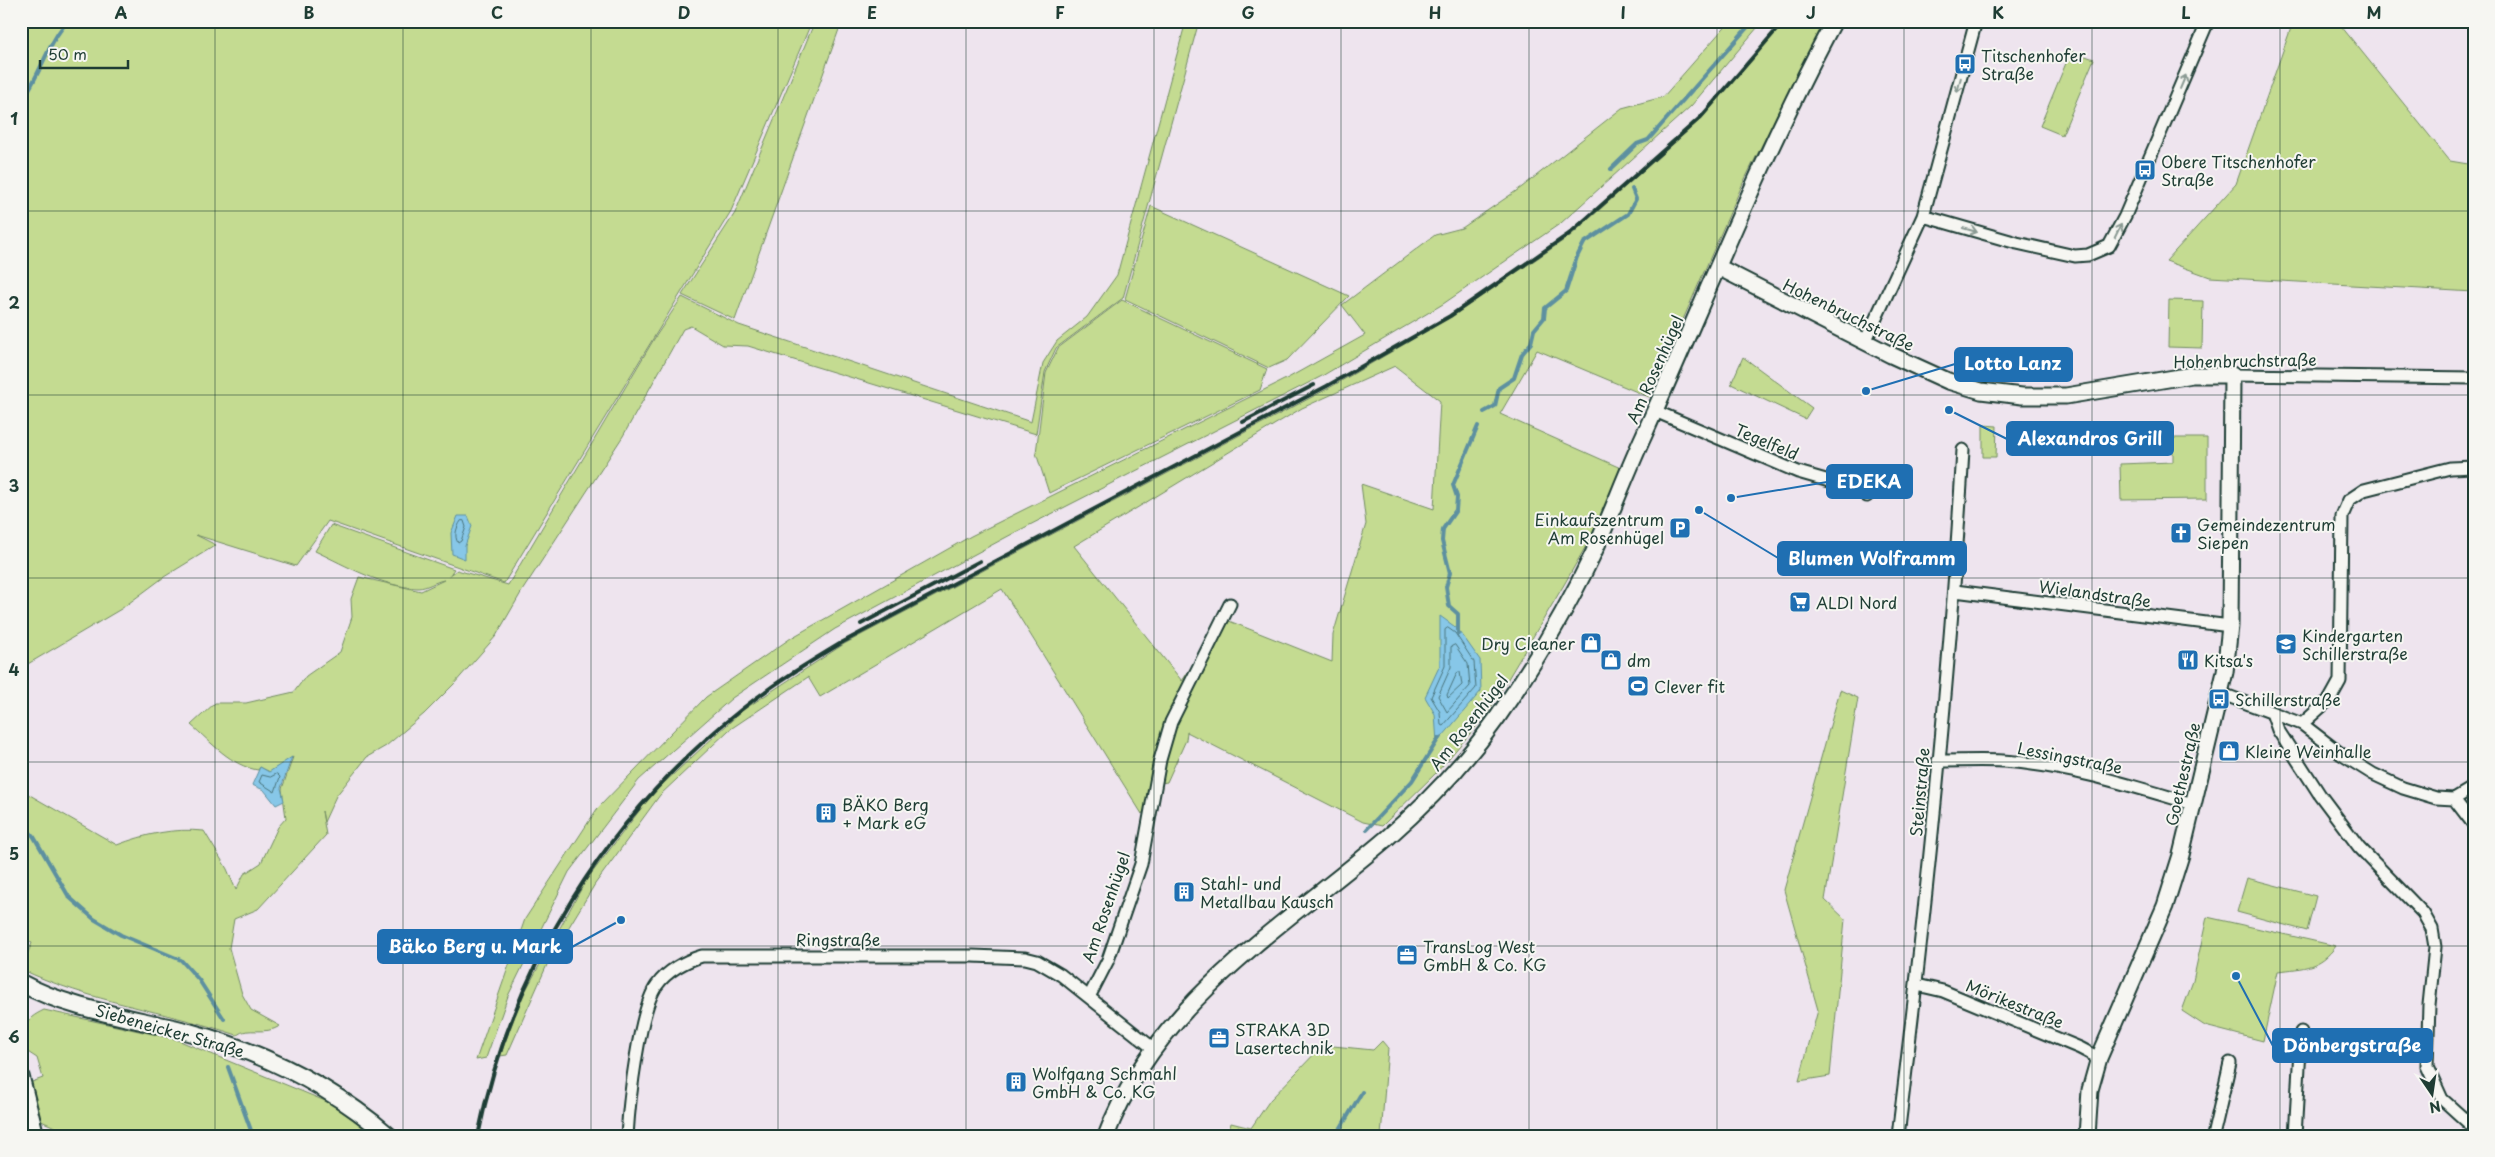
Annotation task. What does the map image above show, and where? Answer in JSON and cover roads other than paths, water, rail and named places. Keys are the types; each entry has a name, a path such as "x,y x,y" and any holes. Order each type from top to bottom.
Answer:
{"main road":[{"name":"Siebeneicker Straße","path":"23,987 61,1000 190,1032 259,1056 323,1088 358,1111 390,1136"}],"street":[{"name":"Am Rosenhügel","path":"1106,1136 1124,1094 1154,1049 1195,999 1220,974 1386,838 1420,806 1454,772 1494,723 1530,671 1581,576 1618,499 1751,189 1834,21"},
{"path":"1865,342 1923,216 1976,21"},
{"path":"1923,216 2017,243 2075,256 2094,254 2109,246 2128,208 2208,21"},
{"name":"Hohenbruchstraße","path":"1718,267 1796,309 1948,381 1982,391 2022,396 2077,395 2192,375 2474,378"},
{"name":"Goethestraße","path":"2087,1136 2090,1090 2099,1058 2165,906 2181,855 2225,672 2230,626 2232,375"},
{"name":"Tegelfeld","path":"1655,411 1798,472 1857,489 1867,496"},
{"name":"Steinstraße","path":"1898,1136 1917,985 1955,591 1963,450"},
{"path":"2302,724 2330,699 2340,681 2342,516 2349,500 2364,490 2450,468 2474,467"},
{"name":"Wielandstraße","path":"1955,591 2230,626"},
{"name":"Am Rosenhügel","path":"1089,997 1108,960 1141,864 1160,760 1171,722 1230,604"},
{"path":"2220,694 2302,724 2341,754 2373,774 2403,788 2428,795 2454,799 2474,787"},
{"path":"2272,713 2278,730 2315,787 2358,847 2423,912 2432,930 2435,947 2428,1005 2427,1066 2442,1099 2474,1128"},
{"name":"Lessingstraße","path":"1938,761 2004,761 2057,769 2122,782 2193,804"},
{"path":"2454,799 2474,825"},
{"name":"Ringstraße","path":"627,1136 642,1024 650,996 658,984 672,971 689,960 702,956 963,956 1025,958 1048,966 1154,1049"},
{"name":"Mörikestraße","path":"1917,985 1952,995 2080,1048 2099,1058"},
{"path":"2295,1136 2301,1032"},
{"path":"2213,1136 2230,1063"},
{"path":"21,1076 36,1136"}],"water":[{"path":"458,516 468,516 472,526 465,546 465,559 452,554 451,533"},
{"path":"1440,616 1458,629 1480,660 1481,691 1437,743 1435,714 1425,697 1440,665"},
{"path":"292,757 281,788 284,801 276,805 264,790 252,785 260,767 269,772"}],"waterway":[{"path":"21,101 34,81 54,40 68,21"},
{"path":"1611,169 1637,144 1648,140 1753,21"},
{"path":"1484,412 1495,406 1499,388 1514,378 1522,354 1531,343 1534,330 1544,318 1545,308 1566,291 1577,257 1584,243 1628,214 1636,199 1632,189"},
{"path":"1458,634 1458,614 1449,606 1446,587 1450,573 1442,541 1443,529 1456,510 1457,497 1453,485 1478,426"},
{"path":"1367,829 1412,781 1439,738"},
{"path":"21,822 34,837 69,897 94,919 121,935 181,960 199,980 224,1019"},
{"path":"228,1067 253,1136"},
{"path":"1336,1136 1362,1092"}],"railway":[{"path":"478,1136 493,1074 514,1013 541,955 572,899 608,846 649,797 694,751 742,709 778,682 843,642 1327,386 1450,316 1569,234 1701,117 1784,21"},
{"path":"1243,422 1314,385"},
{"path":"861,624 980,561"}],"place":[{"name":"Titschenhofer Straße","path":"1965,64"},
{"name":"Obere Titschenhofer Straße","path":"2145,170"},
{"name":"Lotto Lanz","path":"1866,391"},
{"name":"Alexandros Grill","path":"1949,410"},
{"name":"EDEKA","path":"1731,498"},
{"name":"Blumen Wolframm","path":"1699,510"},
{"name":"Einkaufszentrum Am Rosenhügel","path":"1680,528"},
{"name":"Gemeindezentrum Siepen","path":"2181,533"},
{"name":"ALDI Nord","path":"1800,602"},
{"name":"Dry Cleaner","path":"1591,643"},
{"name":"Kindergarten Schillerstraße","path":"2286,644"},
{"name":"dm","path":"1611,660"},
{"name":"Kitsa's","path":"2188,660"},
{"name":"Clever fit","path":"1638,686"},
{"name":"Schillerstraße","path":"2219,699"},
{"name":"Kleine Weinhalle","path":"2229,751"},
{"name":"BÄKO Berg + Mark eG","path":"826,813"},
{"name":"Stahl- und Metallbau Kausch","path":"1184,892"},
{"name":"Bäko Berg u. Mark","path":"621,920"},
{"name":"TransLog West GmbH & Co. KG","path":"1407,955"},
{"name":"Dönbergstraße","path":"2236,976"},
{"name":"STRAKA 3D Lasertechnik","path":"1219,1038"},
{"name":"Wolfgang Schmahl GmbH & Co. KG","path":"1016,1082"}]}
